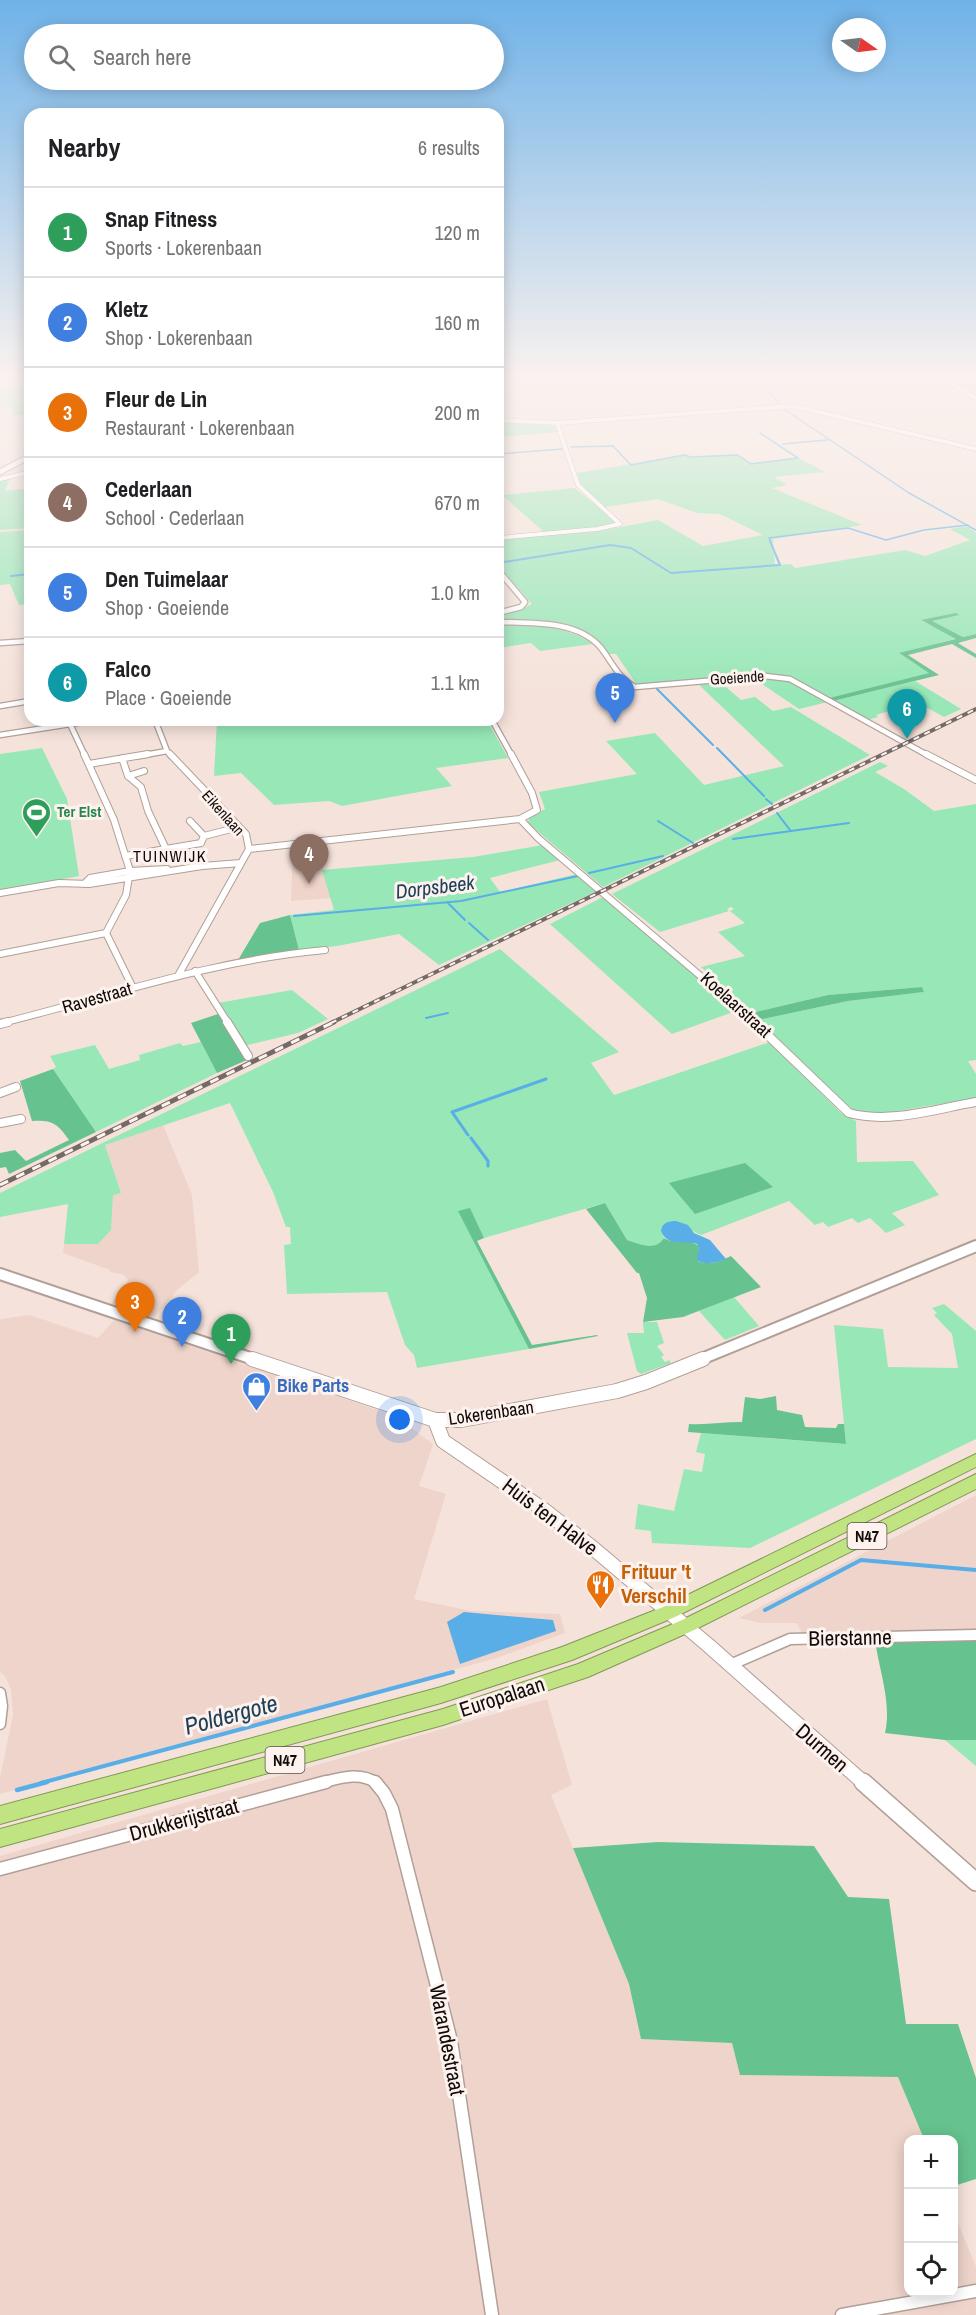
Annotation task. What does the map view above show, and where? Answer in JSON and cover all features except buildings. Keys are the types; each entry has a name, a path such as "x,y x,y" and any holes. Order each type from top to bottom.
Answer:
{"highway":[{"name":"Europalaan","path":"0,1815 441,1695 566,1654 669,1612 976,1460"},
{"name":"Europalaan","path":"0,1838 443,1717 582,1671 686,1626 976,1480"}],"street":[{"path":"504,537 597,529 620,524 578,485 577,481"},
{"path":"504,577 525,602 521,607 504,611"},
{"name":"Goeiende","path":"504,622 551,626 590,638 598,644 623,680 635,687 747,677 778,676 790,679 976,780"},
{"path":"0,644 24,642"},
{"path":"0,706 24,702"},
{"path":"0,735 57,726"},
{"path":"71,726 114,820 130,875 106,933 118,963 133,988"},
{"name":"Eikenlaan","path":"157,726 167,751 246,834 249,849 179,974"},
{"path":"249,849 520,819 532,814 537,810 537,805 495,726"},
{"path":"89,764 167,751"},
{"path":"122,758 128,776 141,787 148,811 166,849"},
{"path":"128,776 144,771"},
{"name":"Koelaarstraat","path":"520,819 538,837 738,1006 849,1113 858,1117 879,1117 976,1102"},
{"path":"190,821 204,836"},
{"path":"204,836 239,827"},
{"path":"125,856 201,843 204,836"},
{"path":"0,893 86,882 89,884 130,875 241,863"},
{"path":"0,954 106,933"},
{"name":"Ravestraat","path":"0,1024 179,974 302,951 325,950"},
{"path":"195,971 248,1056"},
{"path":"0,1093 16,1087"},
{"path":"0,1124 21,1119"},
{"name":"Lokerenbaan","path":"0,1274 435,1420 461,1420 617,1391 646,1382 976,1246"},
{"name":"Huis ten Halve","path":"435,1420 443,1440 544,1510 669,1612"},
{"name":"Durmen","path":"669,1612 976,1882"},
{"name":"Bierstanne","path":"729,1665 790,1639 976,1635"},
{"path":"0,1693 2,1706 0,1724"},
{"name":"Drukkerijstraat","path":"0,1869 348,1776 368,1777"},
{"name":"Warandestraat","path":"368,1777 383,1790 392,1809 451,2042 492,2315"},
{"path":"846,2315 976,2291"}],"shaded area":[{"path":"315,844 331,898 291,901 293,846"},
{"path":"163,1125 192,1195 199,1272 178,1289 154,1318 111,1304 127,1283 128,1279 122,1274 110,1272 110,1270 63,1253 64,1244 98,1244 111,1230 113,1195 121,1193 105,1145"},
{"path":"30,1315 98,1338 114,1320 395,1416 433,1444 419,1486 446,1494 414,1599 471,1611 560,1614 565,1633 497,1658 0,1794 0,1778 13,1715 11,1690 5,1676 0,1672 0,1321"},
{"path":"976,1495 976,1638 806,1642 797,1623 760,1623 739,1618"},
{"path":"547,1699 572,1785 551,1795 629,1984 641,2039 732,2043 740,2075 898,2077 922,2135 904,2135 904,2297 958,2297 958,2223 976,2267 976,2315 0,2315 0,1856"}],"green space":[{"path":"0,481 9,481 5,491 24,489 24,528 0,530"},
{"path":"580,481 781,481 787,485 772,488 862,525 773,539 775,565 791,564 795,568 905,550 925,556 970,540 950,529 968,526 976,533 976,634 963,637 931,621 922,621 958,638 900,654 930,673 829,698 795,679 779,675 710,678 637,685 616,654 608,654 586,635 543,624 504,621 504,613 532,604 504,573 504,539 600,531 658,520 703,546 763,535 720,514 697,513 658,499 605,507 582,488"},
{"path":"575,488 617,523 590,529 544,532 504,495"},
{"path":"24,530 24,605 19,605 10,584 0,585 0,532"},
{"path":"956,613 959,615 932,621 963,637 976,634 976,638 958,643 976,654 976,658 952,644 908,655 939,675 833,701 829,698 929,673 899,653 956,639 921,620"},
{"path":"504,624 559,630 593,644 540,651 531,643 504,647"},
{"path":"753,678 788,679 828,702 799,709"},
{"path":"719,681 741,700 755,697 773,711 791,707 870,755 603,887 528,823 529,818 545,809 539,792 637,774 606,741 655,733 704,785 784,766 697,683"},
{"path":"915,681 961,709 944,717 924,706 908,710 902,707 876,715 878,717 868,720 833,701"},
{"path":"217,726 490,726 508,758 436,768 452,786 342,806 329,801 274,805 241,773 214,776"},
{"name":"Ter Elst","path":"42,748 67,799 79,876 62,879 62,882 0,892 0,754"},
{"path":"880,762 888,766 875,772 904,789 934,811 976,804 976,1060 968,1061 976,1074 976,1098 873,1115 855,1111 845,1105 758,1020 848,1001 924,992 922,987 828,995 751,1013 701,967 745,956 718,932 745,923 730,911 734,909 731,907 727,909 729,911 660,932 612,894"},
{"path":"543,845 560,860 490,878 500,892 577,874 597,891 439,965 399,934 337,946 299,950 290,915 334,910 322,870 473,857"},
{"path":"605,896 736,1011 672,1034 550,924"},
{"path":"290,915 299,950 238,960 260,923"},
{"path":"500,949 619,1052 591,1063 614,1095 770,1042 841,1113 856,1121 857,1162 913,1161 939,1195 892,1213 905,1225 886,1233 870,1218 858,1223 852,1218 828,1227 823,1222 815,1225 789,1201 701,1235 677,1222 667,1223 661,1231 664,1238 652,1246 627,1240 605,1203 484,1238 470,1209 459,1211 529,1349 417,1368 414,1355 405,1345 387,1292 287,1294 284,1245 291,1244 290,1227 286,1227 273,1192 230,1103 105,1145 121,1193 113,1195 111,1230 98,1244 64,1244 68,1204 0,1217 0,1193"},
{"path":"922,987 924,992 848,1001 758,1020 751,1013 828,995"},
{"path":"292,990 328,1019 298,1033 239,1047 218,1014 224,1015 218,1003"},
{"path":"218,1014 247,1060 217,1073 191,1023"},
{"path":"201,1042 217,1073 96,1132 53,1069 56,1067 50,1056 95,1045 109,1069 140,1060 139,1055 180,1043 183,1046"},
{"path":"53,1069 96,1132 9,1174 6,1167 0,1168 0,1153 15,1150 26,1161 69,1140 54,1124 32,1121 20,1081"},
{"path":"745,1163 773,1187 695,1214 669,1183"},
{"path":"605,1203 627,1240 647,1246 656,1245 664,1238 695,1244 699,1246 698,1261 706,1263 731,1256 761,1287 683,1317 643,1322 647,1298 639,1273 586,1209"},
{"path":"470,1208 484,1238 477,1241 532,1345 598,1336 529,1349 458,1211"},
{"path":"734,1297 759,1326 725,1340 699,1311"},
{"path":"944,1304 976,1331 976,1439 750,1548 652,1543 651,1531 635,1529 638,1504 674,1511 684,1469 702,1472 705,1454 696,1452 701,1433 846,1444 834,1325 883,1329 888,1367 958,1368 952,1334 934,1315 937,1313 932,1308"},
{"path":"643,1322 657,1322 664,1343 657,1346 664,1355 661,1357 665,1362 669,1360 671,1363 641,1374 637,1371 627,1333 644,1333"},
{"path":"776,1396 777,1410 802,1415 805,1427 836,1428 838,1424 844,1424 846,1444 688,1432 689,1424 742,1422 745,1397 760,1399"},
{"path":"976,1638 976,1740 945,1740 885,1733 886,1698 875,1640"},
{"path":"945,1740 976,1740 976,1766"},
{"path":"658,1842 814,1846 848,1897 889,1899 906,2024 958,2024 976,2078 976,2179 958,2185 958,2135 922,2135 898,2077 740,2075 732,2043 641,2039 629,1984 573,1848"}],"water":[{"path":"676,1221 688,1225 694,1233 710,1240 726,1259 712,1263 700,1262 697,1260 699,1247 697,1244 667,1239 661,1231 664,1224"},
{"path":"464,1612 553,1620 556,1631 460,1664 447,1622"}],"waterway":[{"path":"891,481 967,525"},
{"path":"771,543 769,538 848,528 886,540 924,530 967,525"},
{"path":"967,525 976,530"},
{"path":"504,562 610,545 631,548 671,573 780,565 770,541"},
{"path":"11,576 24,575"},
{"path":"657,689 713,745"},
{"path":"717,748 764,796"},
{"path":"766,799 772,804"},
{"path":"777,813 790,830"},
{"path":"658,821 693,843"},
{"path":"733,839 849,823"},
{"name":"Dorpsbeek","path":"589,873 663,856"},
{"name":"Dorpsbeek","path":"447,902 578,876"},
{"name":"Dorpsbeek","path":"294,916 447,902"},
{"path":"447,902 465,920"},
{"path":"469,923 488,940"},
{"path":"426,1018 448,1013"},
{"path":"468,1135 452,1112 546,1079"},
{"path":"471,1138 488,1161 488,1166"},
{"name":"Poldergote","path":"765,1610 861,1560 976,1570"},
{"name":"Poldergote","path":"41,1783 453,1672"},
{"name":"Poldergote","path":"17,1790 47,1782"}],"railway":[{"path":"331,1023 976,709"},
{"path":"0,1185 334,1022"}],"place":[{"name":"Den Tuimelaar","path":"615,723"},
{"name":"Falco","path":"907,739"},
{"name":"Ter Elst","path":"36,838"},
{"name":"Cederlaan","path":"309,884"},
{"name":"Fleur de Lin","path":"135,1332"},
{"name":"Kletz","path":"182,1347"},
{"name":"Snap Fitness","path":"231,1364"},
{"name":"Bike Parts","path":"256,1412"},
{"name":"Frituur 't Verschil","path":"600,1610"}],"district":[{"name":"TUINWIJK","path":"170,856"}]}
